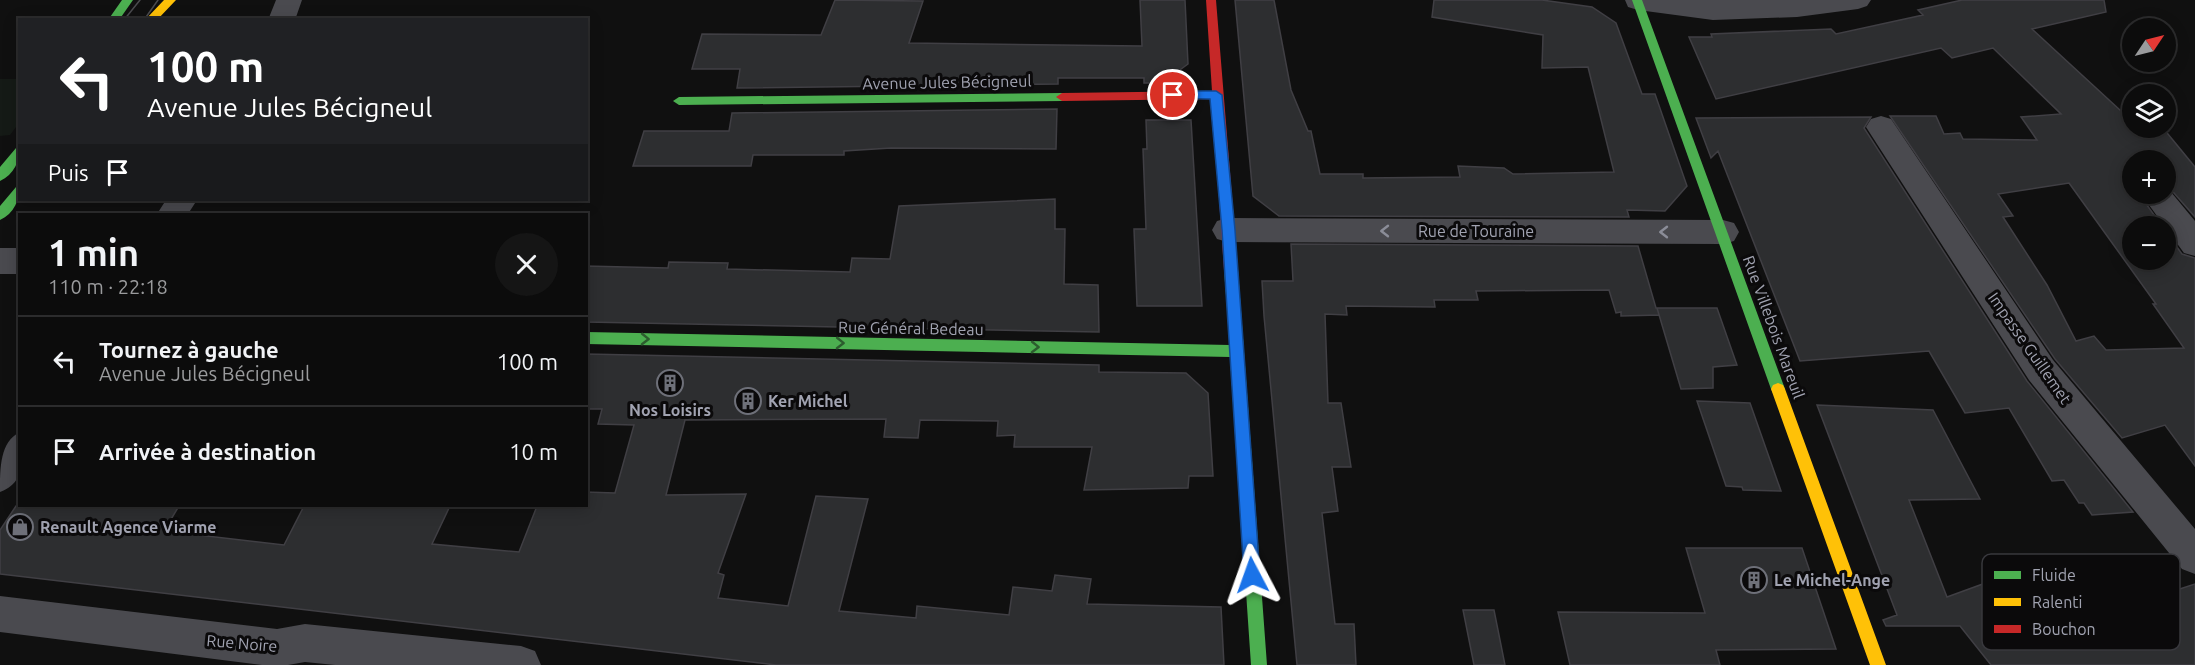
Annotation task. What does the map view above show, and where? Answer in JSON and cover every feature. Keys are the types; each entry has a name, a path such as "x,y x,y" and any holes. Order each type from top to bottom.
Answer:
{"street":[{"path":"114,18 128,0"},
{"path":"152,18 171,0"},
{"path":"282,18 289,0"},
{"path":"1210,0 1259,665"},
{"path":"1637,0 1713,11 1797,8 1858,0"},
{"name":"Rue Villebois Mareuil","path":"1637,0 1723,232 1878,665"},
{"name":"Avenue Jules Bécigneul","path":"679,101 1216,95"},
{"name":"Impasse Guillemet","path":"1881,127 2041,370 2195,557"},
{"path":"0,176 18,154"},
{"path":"0,215 18,192"},
{"path":"2165,204 2195,243"},
{"name":"Rue de Touraine","path":"1228,230 1723,232"},
{"path":"0,261 18,261"},
{"name":"Rue Général Bedeau","path":"588,338 1235,351"},
{"path":"0,476 18,450"},
{"name":"Rue Noire","path":"0,614 277,648 305,643 521,665"}],"shaded area":[{"path":"0,79 18,79 18,124 10,135 0,136"}],"building":[{"path":"835,0 923,1 909,43 1142,46 1140,0 1185,0 1188,64 1162,83 1144,83 1144,78 1058,78 1058,84 737,88 740,69 692,69 702,34 821,35"},
{"path":"1235,0 1274,0 1291,90 1308,131 1311,131 1320,174 1363,174 1363,178 1460,177 1458,166 1504,168 1513,174 1614,172 1588,67 1542,68 1543,35 1432,17 1434,0 1542,0 1592,7 1616,23 1642,94 1655,94 1687,186 1665,211 1627,210 1629,217 1279,216 1253,196"},
{"path":"1962,0 2104,0 2106,12 2032,29 2122,112 2122,138 2171,138 2195,167 2195,217 2176,195 2176,150 2122,150 2122,204 2146,204 2155,216 2122,216 2122,257 2069,183 1998,194 2013,216 2003,217 2047,285 2076,341 2094,336 2106,350 2184,348 2132,270 2176,270 2176,246 2182,254 2195,258 2195,466 2165,425 2122,438 2055,359 1890,116 1936,116 1944,134 1960,133 1963,139 2037,140 2021,117 2061,114 1993,48 1952,58 1941,48 1716,99 1689,37 1831,29 1836,34 1923,15 1918,10"},
{"path":"1057,109 1056,149 891,148 844,151 844,155 753,155 751,166 633,166 644,131 729,131 732,113"},
{"path":"1871,117 1864,128 2027,381 2133,512 2092,515 2084,503 2079,503 2064,480 2052,481 2009,408 1965,413 1929,351 1800,361 1718,151 1711,158 1696,118"},
{"path":"1146,120 1191,120 1202,306 1137,306 1134,229 1146,229 1143,149 1147,149"},
{"path":"1055,199 1055,229 1065,229 1064,284 1098,285 1099,332 588,322 588,266 668,268 669,262 728,263 727,269 850,272 852,258 890,259 899,206"},
{"path":"1291,244 1638,246 1659,315 1621,316 1621,312 1616,313 1609,290 1476,291 1478,300 1434,300 1435,307 1346,306 1347,315 1325,314 1328,403 1341,403 1351,467 1332,467 1338,511 1322,513 1335,624 1354,624 1356,665 1297,665 1262,281 1293,281"},
{"path":"1657,308 1717,308 1737,365 1713,367 1713,388 1681,389"},
{"path":"588,354 1099,365 1099,372 1186,373 1208,393 1213,476 1189,476 1188,488 1084,490 1092,447 1014,447 1015,435 997,436 998,421 920,420 918,438 884,437 886,419 685,420 666,495 746,494 718,573 724,575 718,598 788,606 816,496 868,499 839,611 916,618 917,606 1009,615 1013,587 1052,591 1055,575 1091,579 1087,604 1221,607 1224,665 776,665 0,574 0,530 16,506 178,507 164,531 284,545 303,507 450,507 432,544 519,552 537,507 588,507 588,492 615,493 634,425 598,424 602,409 588,409"},
{"path":"1697,401 1750,403 1781,491 1743,490 1742,487 1726,486"},
{"path":"1817,405 1933,410 1980,499 1909,500 1947,597 1982,584 1982,650 2180,650 2180,589 2195,584 2195,665 1991,665 1960,626 1886,626 1883,620 1897,615"},
{"name":"Le Michel-Ange","path":"1686,548 1802,548 1836,649 1716,650 1720,665 1570,665 1558,612 1705,613"},
{"path":"1463,610 1494,610 1505,665 1474,665"}],"tram line":[{"path":"126,18 140,0"},
{"path":"145,18 158,0"}],"traffic: fast":[{"path":"114,18 128,0"},
{"path":"1637,0 1778,389"},
{"path":"679,101 1062,97"},
{"path":"0,176 18,154"},
{"path":"0,215 18,192"},
{"path":"1231,270 1259,665"},
{"path":"588,338 1235,351"}],"traffic: slow":[{"path":"152,18 171,0"},
{"path":"1778,389 1878,665"}],"traffic: jam":[{"path":"1211,0 1231,270"},
{"path":"1062,97 1216,95"}],"place":[{"name":"Nos Loisirs","path":"670,383"},
{"name":"Ker Michel","path":"748,401"},
{"name":"Renault Agence Viarme","path":"20,527"},
{"name":"Le Michel-Ange","path":"1754,580"}],"route":[{"path":"1173,95 1216,95 1228,230 1252,575"}]}
